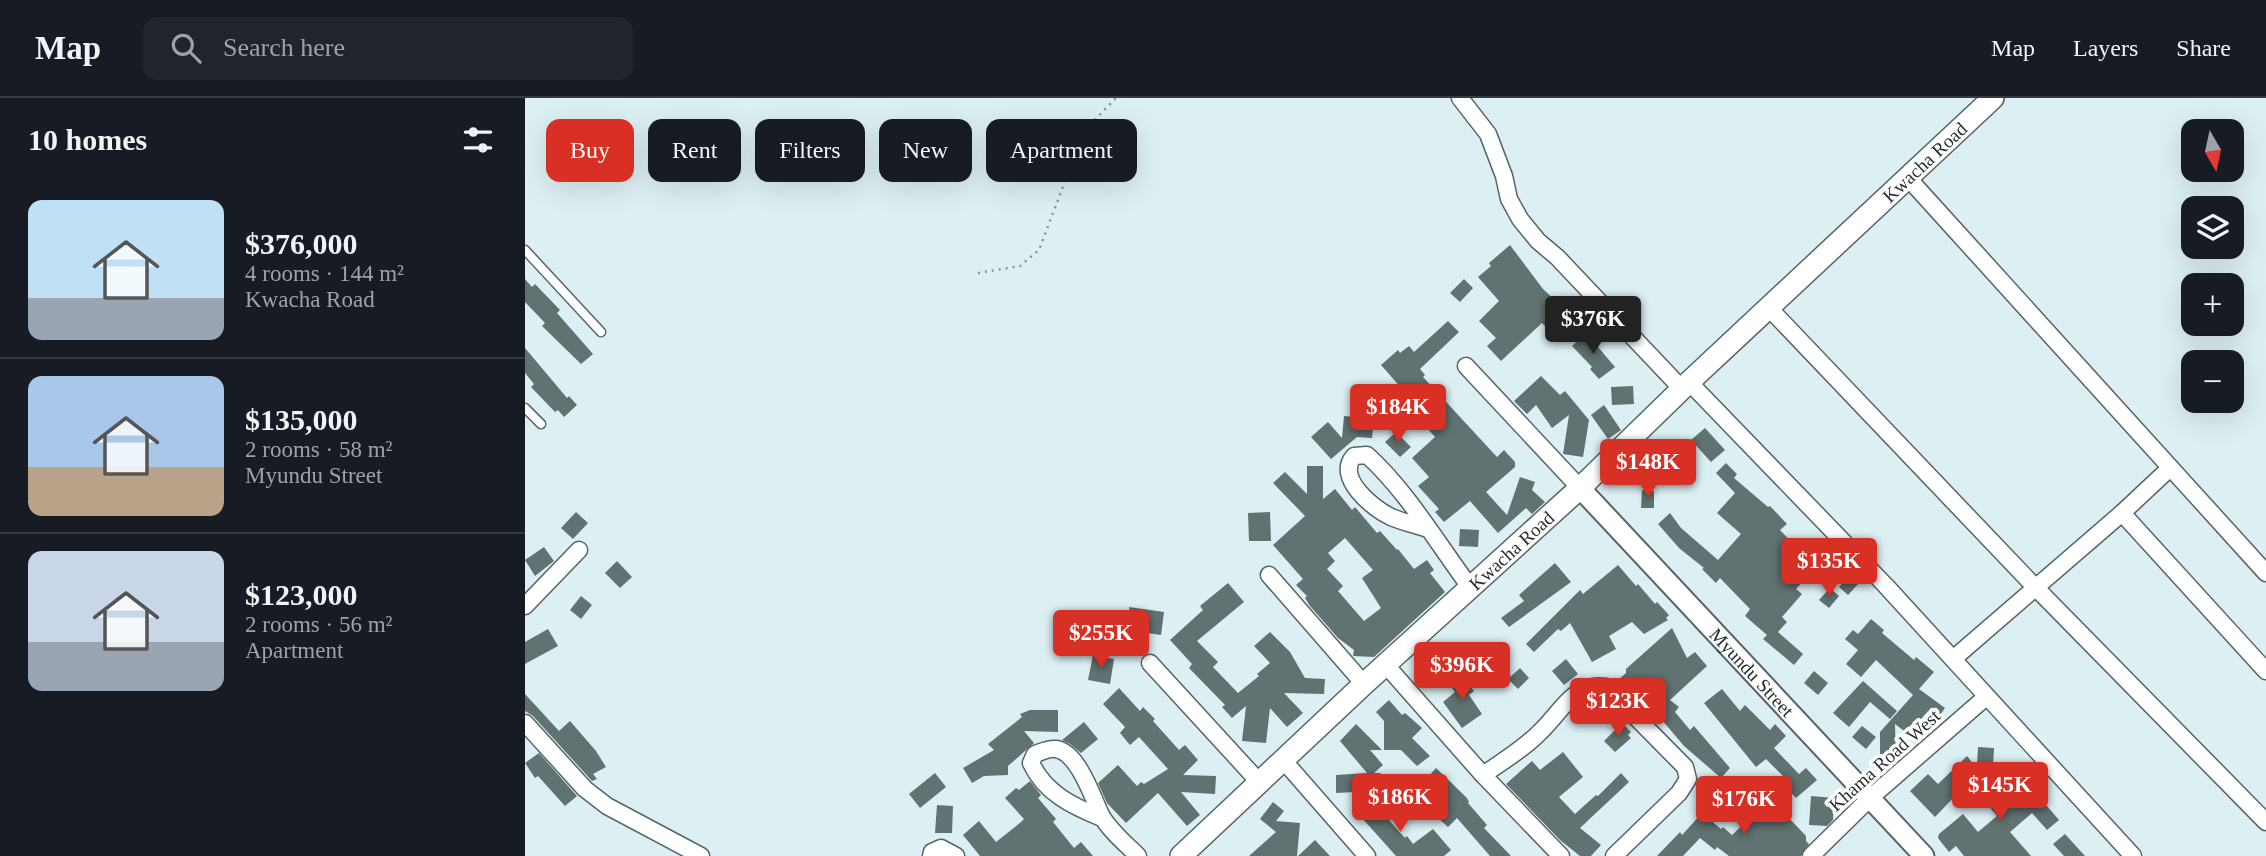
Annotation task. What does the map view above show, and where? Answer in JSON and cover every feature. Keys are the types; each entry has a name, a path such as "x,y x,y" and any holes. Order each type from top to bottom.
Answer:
{"main road":[{"name":"Kwacha Road","path":"1181,856 1385,664 1580,488 1685,385 1993,98"}],"street":[{"path":"1460,98 1488,134 1504,176 1509,199 1520,219 1538,241 1886,586 2133,856"},
{"path":"1907,178 2266,573"},
{"path":"1769,308 2035,587 2266,822"},
{"path":"1467,366 1580,488"},
{"path":"1428,530 1389,516 1371,503 1355,488 1347,472 1347,463 1354,456 1367,455 1403,495 1470,587"},
{"path":"1953,659 2170,468"},
{"name":"Myundu Street","path":"1580,488 1924,856"},
{"path":"2122,513 2266,671"},
{"path":"525,606 579,550"},
{"path":"1269,575 1364,684"},
{"path":"1150,663 1260,783"},
{"path":"1385,664 1483,775 1561,856"},
{"path":"1483,775 1542,731 1558,710 1581,690 1594,685 1606,687 1685,767 1688,779 1679,793 1614,856"},
{"name":"Khama Road West","path":"1811,856 1870,798 1986,697"},
{"path":"525,723 585,789 607,806 701,856"},
{"path":"1102,818 1074,807 1053,792 1037,775 1031,763 1035,754 1057,749 1067,754 1095,798 1102,818 1138,856"},
{"path":"1284,761 1367,856"},
{"path":"931,856 932,852 941,848 956,856"}],"lane":[{"path":"525,250 601,332"},
{"path":"525,408 541,424"}],"path":[{"path":"978,273 1020,266 1039,250 1084,131 1116,98"}],"building":[{"path":"1510,245 1543,289 1561,306 1553,313 1571,332 1560,342 1542,323 1501,361 1487,346 1496,338 1479,321 1499,301 1478,277 1491,266 1489,263"},
{"path":"525,279 532,287 535,284 560,310 557,313 593,354 581,364 542,326 545,323 525,302"},
{"path":"1464,279 1473,288 1460,302 1450,293"},
{"path":"1448,321 1459,332 1420,369 1425,375 1423,377 1497,457 1504,450 1515,462 1515,467 1486,492 1507,515 1520,477 1535,482 1532,490 1545,502 1532,514 1526,508 1498,533 1470,501 1444,522 1435,512 1439,509 1418,486 1429,477 1412,458 1435,437 1413,412 1418,407 1381,365 1398,350 1400,353 1409,346 1414,352"},
{"path":"1586,333 1615,367 1599,379 1590,369 1592,367 1572,346"},
{"path":"525,348 567,398 569,396 577,405 564,417 558,410 555,412 531,387 534,384 525,373"},
{"path":"1541,376 1560,395 1565,391 1589,420 1583,457 1563,454 1569,415 1552,428 1536,405 1527,414 1514,401"},
{"path":"1633,386 1634,404 1612,405 1611,387"},
{"path":"1604,405 1621,430 1608,439 1591,415"},
{"path":"1344,416 1374,419 1372,438 1357,437 1331,459 1311,437 1328,422 1342,438"},
{"path":"1705,428 1725,450 1711,462 1691,440"},
{"path":"1396,432 1411,447 1400,457 1385,442"},
{"path":"1676,458 1684,467 1669,479 1661,470"},
{"path":"1726,463 1737,474 1734,478 1770,506 1787,524 1780,530 1805,556 1807,554 1818,564 1796,589 1802,594 1782,617 1787,622 1778,632 1803,654 1794,665 1763,639 1767,635 1745,616 1750,609 1720,578 1716,583 1658,524 1670,513 1681,528 1718,560 1741,534 1717,513 1735,493 1716,473"},
{"path":"1307,466 1323,466 1323,499 1335,489 1352,510 1355,507 1377,533 1380,531 1398,549 1414,569 1427,560 1434,570 1430,573 1445,592 1374,657 1353,656 1354,650 1338,638 1310,606 1305,598 1307,596 1296,585 1303,579 1273,545 1305,516 1273,483 1285,472 1307,494","holes":["1345,538 1373,570 1362,578 1381,608 1364,621 1338,591 1343,586 1327,569 1335,561 1328,553"]},
{"path":"1642,490 1654,491 1654,508 1641,508"},
{"path":"576,512 588,523 573,539 561,528"},
{"path":"1270,512 1271,541 1249,541 1248,513"},
{"path":"1460,529 1479,530 1478,547 1459,546"},
{"path":"544,547 554,561 535,576 525,560"},
{"path":"617,561 632,577 620,588 605,573"},
{"path":"1555,563 1571,582 1509,627 1501,618 1524,601 1519,595"},
{"path":"1618,565 1636,586 1638,584 1655,604 1657,602 1669,615 1666,618 1668,620 1644,634 1632,622 1609,636 1616,649 1592,662 1570,623 1561,631 1558,629 1534,652 1526,644 1580,590 1583,594"},
{"path":"1849,576 1858,584 1848,595 1839,587"},
{"path":"1228,583 1244,602 1197,641 1218,662 1213,667 1238,693 1270,663 1254,646 1270,632 1290,652 1305,678 1325,679 1324,694 1284,693 1303,713 1287,727 1270,708 1266,743 1242,741 1246,706 1232,718 1222,707 1225,705 1189,668 1192,664 1170,640 1203,610 1200,606"},
{"path":"1830,588 1839,596 1829,608 1819,600"},
{"path":"581,596 592,605 581,619 570,610"},
{"path":"1129,607 1164,612 1161,635 1147,633 1116,652 1103,630 1130,613"},
{"path":"1871,619 1884,630 1882,633 1914,660 1916,657 1934,672 1919,689 1945,708 1938,718 1928,711 1908,734 1895,724 1896,761 1891,766 1885,766 1885,754 1880,754 1880,732 1913,695 1876,660 1861,677 1846,664 1858,650 1845,639 1853,630 1858,634"},
{"path":"1672,628 1687,658 1695,652 1707,666 1670,700 1679,707 1675,712 1690,730 1694,726 1730,768 1721,778 1684,746 1656,713 1658,712 1637,693 1631,698 1616,682 1626,673 1626,669"},
{"path":"548,629 558,646 525,664 525,642"},
{"path":"1093,655 1114,659 1110,684 1088,680"},
{"path":"1566,659 1578,674 1564,685 1552,671"},
{"path":"1520,668 1529,678 1518,689 1508,679"},
{"path":"1814,671 1828,683 1818,695 1804,683"},
{"path":"1460,674 1474,691 1469,695 1482,714 1462,728 1443,702 1455,692 1449,684"},
{"path":"1863,681 1897,711 1890,719 1870,702 1849,727 1833,713"},
{"path":"1119,688 1140,711 1143,707 1155,719 1153,721 1179,750 1185,745 1198,760 1183,775 1216,776 1215,794 1181,792 1200,815 1187,826 1158,793 1126,823 1107,803 1098,783 1118,765 1137,786 1168,769 1139,737 1130,745 1120,733 1125,727 1103,704"},
{"path":"1722,689 1740,711 1745,705 1770,730 1775,724 1786,736 1774,748 1799,774 1806,768 1817,780 1796,798 1785,786 1790,783 1766,759 1756,767 1704,703"},
{"path":"525,694 559,731 570,721 596,751 606,767 593,774 597,779 592,781 533,716 525,711"},
{"path":"1389,700 1402,715 1405,713 1422,728 1412,738 1430,756 1417,766 1401,750 1384,750 1384,721 1376,712"},
{"path":"1030,710 1058,710 1058,732 1024,731 1034,743 1008,766 1008,775 984,776 972,783 963,768 994,750 988,744 1022,717 1020,714"},
{"path":"1084,722 1098,739 1081,753 1062,740"},
{"path":"1622,723 1631,732 1628,735 1631,738 1615,752 1604,741"},
{"path":"1356,724 1382,750 1370,750 1383,765 1374,773 1380,773 1393,790 1336,793 1336,775 1367,773 1340,741"},
{"path":"1862,726 1876,737 1866,749 1852,737"},
{"path":"1978,747 1994,748 1993,768 1977,767"},
{"path":"1563,752 1583,777 1559,797 1575,814 1621,773 1629,782 1580,828 1601,845 1591,856 1580,856 1560,840 1506,784 1532,761 1540,770"},
{"path":"539,753 577,796 565,806 538,776 535,778 525,763"},
{"path":"1967,756 1979,771 1935,817 1910,791 1928,774 1938,784"},
{"path":"1436,768 1467,798 1468,803 1487,825 1484,828 1511,856 1490,856 1457,818 1448,827 1438,818 1442,814 1433,806 1443,794 1427,778"},
{"path":"2016,770 2059,820 2047,830 2032,813 2010,832 2031,856 1964,856 1956,846 1949,852 1938,838 1939,834 1963,814 1978,832 1997,816 1982,798"},
{"path":"935,773 946,787 920,808 909,794"},
{"path":"1030,781 1041,795 1038,798 1056,819 1053,822 1074,848 1081,842 1093,856 980,856 963,835 979,821 996,842 1021,822 1024,819 1005,798"},
{"path":"1751,795 1761,808 1763,806 1769,812 1771,810 1783,822 1788,817 1806,836 1809,844 1801,856 1729,856 1717,847 1715,850 1700,838 1683,856 1657,856 1702,813 1732,835 1751,817 1740,804"},
{"path":"1367,796 1413,844 1433,829 1451,850 1444,856 1396,856 1353,808"},
{"path":"1811,796 1834,798 1833,820 1827,826 1809,825"},
{"path":"1273,802 1284,811 1276,821 1300,823 1297,856 1249,856 1276,832 1260,819"},
{"path":"937,805 953,806 952,833 935,833"},
{"path":"2065,834 2085,856 2064,856 2053,844"},
{"path":"1315,840 1330,856 1298,856"}]}
